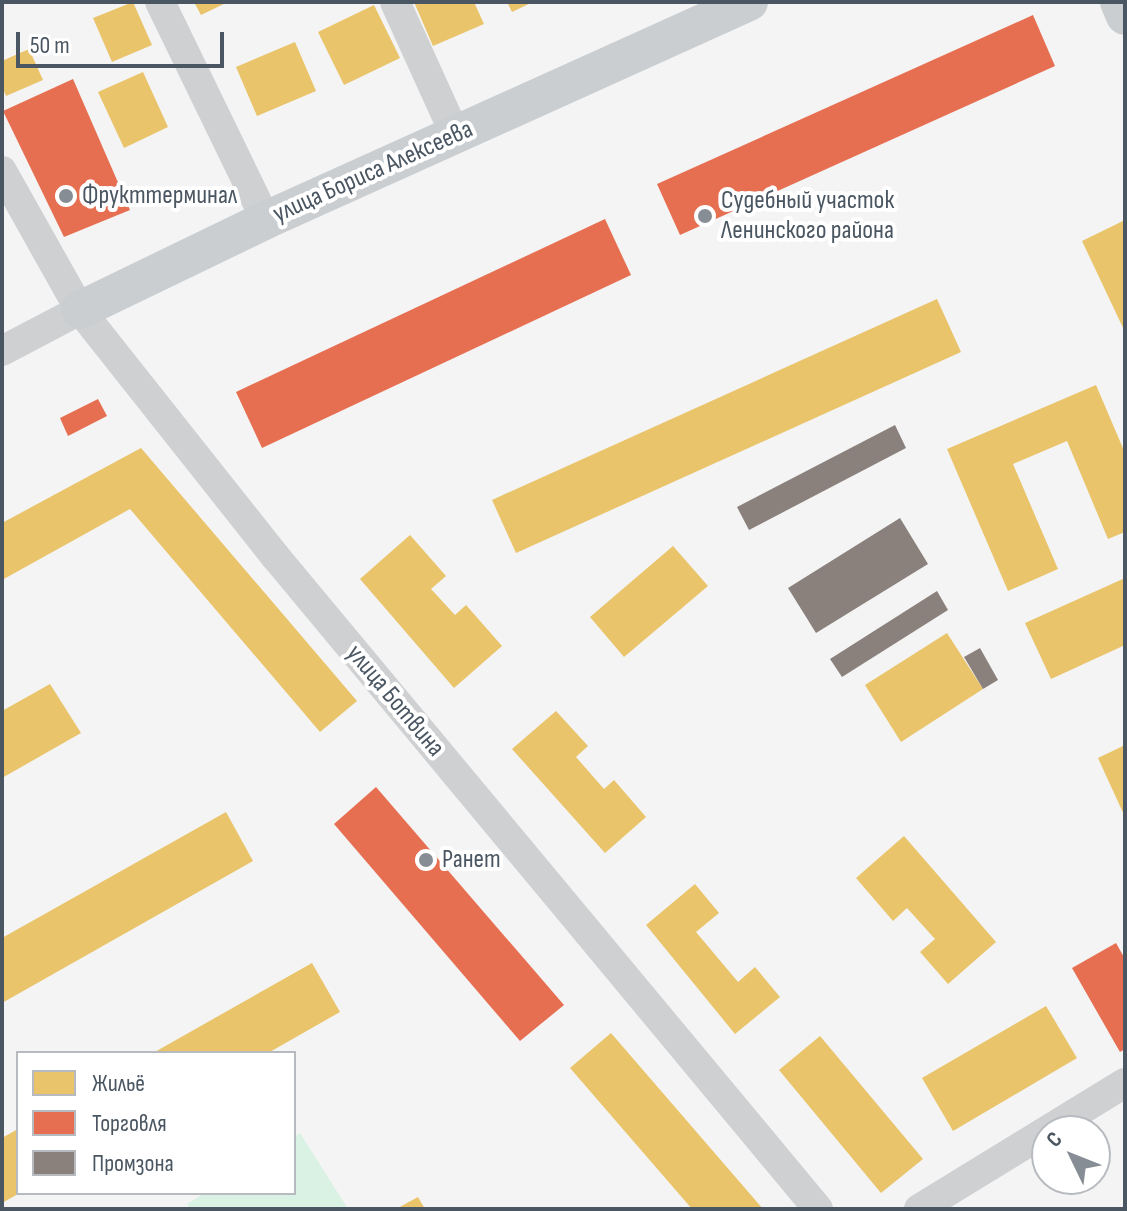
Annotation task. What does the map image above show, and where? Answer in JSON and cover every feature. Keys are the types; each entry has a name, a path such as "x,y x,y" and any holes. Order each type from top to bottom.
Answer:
{"main road":[{"name":"улица Бориса Алексеева","path":"80,310 266,220 749,2"},
{"path":"1119,2 1125,16"}],"street":[{"path":"160,2 266,220"},
{"path":"395,2 455,134"},
{"name":"улица Ботвина","path":"2,171 80,310 275,556 818,1209"},
{"name":"улица Бориса Алексеева","path":"2,351 80,310"},
{"path":"919,1209 1125,1083"}],"green space":[{"path":"300,1133 348,1209 190,1209 187,1204 202,1195 296,1195 296,1136"}],"building: Жильё":[{"path":"133,2 152,45 112,62 93,18"},
{"path":"194,2 228,2 201,15"},
{"path":"414,2 474,2 484,24 433,46"},
{"path":"507,2 533,2 512,12"},
{"path":"374,5 400,58 344,85 318,32"},
{"path":"295,42 316,91 257,116 236,67"},
{"path":"29,49 43,80 6,96 2,87 2,61"},
{"path":"143,72 168,127 124,148 98,92"},
{"path":"1125,220 1125,332 1082,241"},
{"path":"937,299 961,352 516,553 492,500"},
{"path":"1096,385 1125,453 1125,532 1108,539 1067,441 1013,464 1058,569 1008,591 947,449"},
{"path":"141,448 357,701 320,732 130,509 2,580 2,523"},
{"path":"410,535 446,576 431,589 455,615 466,605 502,646 454,688 360,579"},
{"path":"673,546 708,586 624,657 590,617"},
{"path":"1125,578 1125,645 1051,679 1025,623"},
{"path":"947,633 983,689 901,742 865,685"},
{"path":"50,684 81,733 2,778 2,711"},
{"path":"556,711 588,746 576,757 604,789 614,780 646,817 605,853 512,749"},
{"path":"1125,745 1125,817 1098,758"},
{"path":"226,812 253,861 2,1003 2,938"},
{"path":"904,836 996,942 948,984 920,952 935,939 907,908 893,921 856,878"},
{"path":"695,884 719,913 696,932 738,982 755,967 780,997 735,1034 646,925"},
{"path":"312,963 340,1012 272,1051 157,1051"},
{"path":"1046,1006 1077,1058 953,1131 922,1078"},
{"path":"611,1033 763,1209 692,1209 570,1068"},
{"path":"820,1036 923,1159 881,1193 779,1070"},
{"path":"16,1130 16,1195 2,1203 2,1138"},
{"path":"418,1197 425,1209 396,1209"}],"building: Торговля":[{"path":"1033,15 1055,66 680,235 657,184"},
{"path":"73,79 130,210 64,237 3,111"},
{"path":"605,219 631,275 262,448 236,392"},
{"path":"98,399 107,416 68,436 60,418"},
{"path":"376,787 564,1005 520,1041 334,824"},
{"path":"1116,943 1125,959 1125,1049 1120,1052 1072,968"}],"building: Промзона":[{"path":"895,425 906,448 749,530 737,507"},
{"path":"900,518 928,564 816,633 788,588"},
{"path":"937,591 948,610 842,677 830,659"},
{"path":"980,648 998,680 983,689 964,657"}],"place":[{"name":"Фрукттерминал","path":"66,196"},
{"name":"Судебный участок Ленинского района","path":"705,216"},
{"name":"Ранет","path":"426,860"}]}
